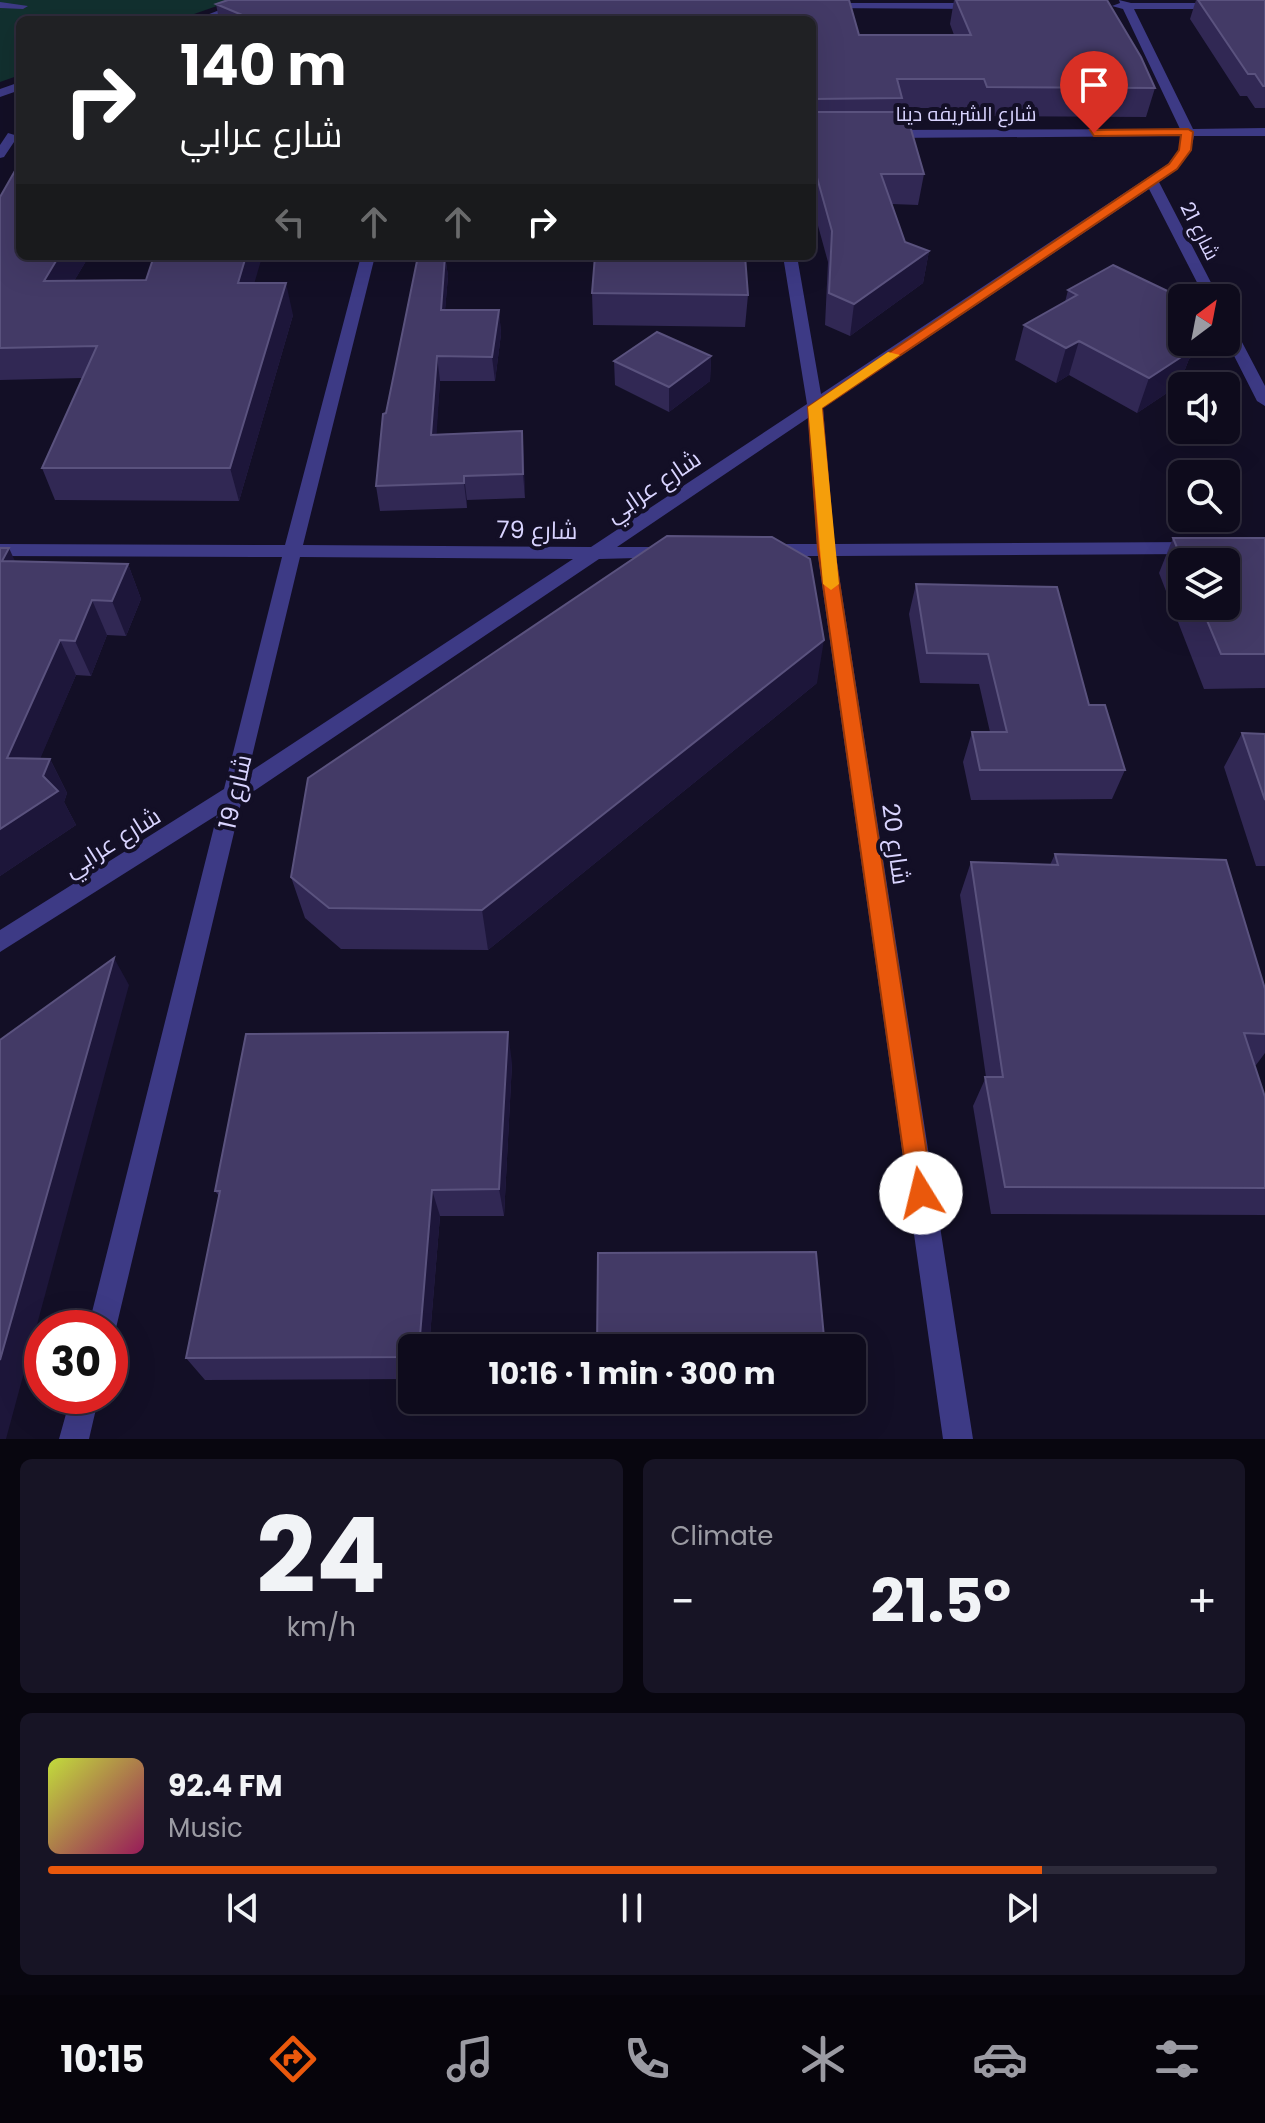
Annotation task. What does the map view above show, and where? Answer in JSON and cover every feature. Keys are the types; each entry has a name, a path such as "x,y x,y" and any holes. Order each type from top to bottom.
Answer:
{"street":[{"path":"210,16 255,0"},
{"path":"1126,3 1188,132"},
{"path":"1096,6 1126,3 1265,6"},
{"path":"0,5 23,6"},
{"path":"240,5 269,5"},
{"path":"811,6 985,6"},
{"name":"شارع عرابي","path":"0,942 236,792 1152,182 1179,159 1185,150 1188,132"},
{"name":"شارع الشريفه دينا","path":"875,134 1265,132"},
{"path":"0,154 11,136"},
{"name":"شارع 21","path":"1152,182 1205,284"},
{"name":"شارع 19","path":"106,1310 236,792 292,550 367,260"},
{"name":"شارع 20","path":"791,260 815,407 826,549 958,1439"},
{"path":"1240,352 1265,401"},
{"path":"748,551 1168,548"},
{"name":"شارع 79","path":"0,550 292,550 593,555 686,552"},
{"path":"74,1439 80,1414"}],"green space":[{"path":"0,0 234,0 188,16 16,16 16,76 0,82"}],"building":[{"path":"228,0 849,0 859,35 971,35 956,0 1107,0 1141,57 1155,88 987,87 984,79 897,79 902,98 816,99 816,16 244,16 216,4"},
{"path":"1198,0 1265,0 1265,86 1255,74 1248,74"},
{"path":"816,112 906,112 924,174 881,174 905,242 929,251 854,304 829,293 832,231 816,174"},
{"path":"16,169 16,260 57,260 44,281 146,280 153,260 245,260 238,283 286,283 230,468 42,468 97,346 0,348 0,197"},
{"path":"417,260 445,260 441,310 499,310 492,357 437,356 431,435 522,431 523,474 464,476 464,483 376,486 383,414 386,413"},
{"path":"595,260 745,260 748,295 592,293"},
{"path":"1113,265 1168,291 1168,356 1183,356 1149,378 1079,341 1066,348 1024,325 1077,295 1068,290"},
{"path":"657,332 711,356 669,387 614,361"},
{"path":"667,536 772,537 810,559 824,640 482,910 329,908 291,877 308,778"},
{"path":"1173,538 1265,538 1265,654 1221,654 1207,620 1240,620 1240,548 1177,548"},
{"path":"0,548 9,548 2,561 128,564 112,601 92,600 75,641 60,640 7,758 50,759 43,776 58,791 0,829"},
{"path":"916,584 1057,587 1089,705 1105,705 1125,770 980,770 972,732 1007,732 988,654 927,653"},
{"path":"1242,733 1265,734 1265,800"},
{"path":"1055,854 1226,860 1265,989 1265,1034 1244,1033 1265,1097 1265,1188 1005,1187 985,1077 1003,1077 971,862 1058,865"},
{"path":"114,958 0,1360 0,1040"},
{"path":"508,1032 499,1189 432,1190 420,1334 398,1334 398,1357 186,1358 220,1191 215,1191 246,1034"},
{"path":"816,1252 824,1334 597,1334 598,1253"}],"slow traffic":[{"path":"831,584 815,407 893,355"}],"route":[{"path":"921,1193 826,549 815,407 1173,167 1185,150 1188,132 1094,133"}]}
